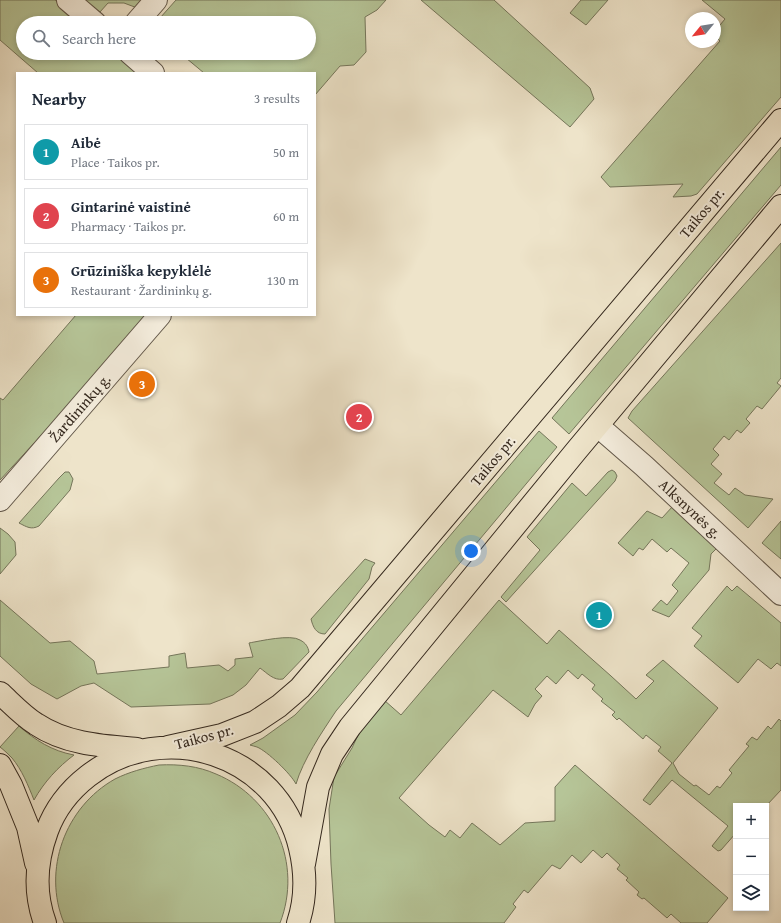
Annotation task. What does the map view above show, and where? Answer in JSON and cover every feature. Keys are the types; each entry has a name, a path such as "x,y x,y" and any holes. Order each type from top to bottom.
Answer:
{"main road":[{"name":"Taikos pr.","path":"168,747 222,735 255,722 279,706 300,688 781,120"},
{"path":"304,864 318,787 332,754 350,727 576,451 781,206"},
{"path":"0,694 35,723 50,732 69,739 90,744 144,749 168,747 193,748 216,755 238,765 258,779 276,797 289,817 298,840 304,864 305,890 298,923"},
{"path":"37,923 38,870 42,846 50,823 63,802 79,783 99,768 121,756 144,749"},
{"path":"0,765 11,785 28,827 38,870"},
{"path":"305,890 315,923"},
{"path":"38,894 42,916 45,923"}],"street":[{"path":"68,0 87,16"},
{"path":"142,16 156,0"},
{"path":"138,60 152,72"},
{"name":"Žardininkų g.","path":"0,500 159,316"},
{"name":"Alksnynės g.","path":"598,426 650,472 781,594"}],"green space":[{"path":"0,0 55,0 74,16 16,16 16,54 0,40"},
{"path":"81,0 147,0 140,9 124,3 108,3 100,12"},
{"path":"176,0 386,0 377,10 365,17 366,52 354,65 340,66 316,94 316,72 203,72 188,60 316,60 316,16 162,16"},
{"path":"421,0 494,0 590,88 594,99 570,127"},
{"path":"581,0 608,0 586,25 570,13"},
{"path":"702,0 781,0 781,97 697,194 691,196 673,197 683,184 610,187 601,177 714,48 721,48 721,24 725,19 721,16 721,12 717,12"},
{"path":"23,60 126,60 140,72 37,72"},
{"path":"781,147 781,185 569,434 552,418"},
{"path":"781,243 781,378 777,383 781,386 762,409 757,406 746,419 750,423 741,433 737,430 729,440 724,436 713,449 719,455 711,464 722,474 714,483 729,495 735,488 745,495 773,499 748,528 628,418 632,411"},
{"path":"75,316 145,316 72,402 0,480 0,398 3,400"},
{"path":"539,431 557,447 336,711 303,765 296,784 284,769 272,758 261,749 250,745 263,738 295,715 317,692"},
{"path":"612,470 617,476 615,481 506,602 501,597 540,550 527,537 572,483 586,496 608,472"},
{"path":"65,472 69,472 73,479 70,490 39,526 31,528 19,523 59,478"},
{"path":"673,506 718,547 711,554 709,570 669,617 652,610 661,600 667,605 678,591 672,585 689,563 671,548 667,552 652,539 643,550 639,548 633,556 618,543 647,511 662,518"},
{"path":"781,521 781,559 762,543"},
{"path":"0,528 15,542 16,555 0,574"},
{"path":"365,559 375,563 372,567 369,579 325,634 319,633 314,627 311,619"},
{"path":"727,586 732,591 737,586 781,623 781,666 777,663 771,669 758,659 738,683 694,646 702,636 692,628"},
{"path":"0,600 50,643 70,641 94,661 97,674 169,667 169,656 185,653 187,668 219,665 228,671 235,665 235,659 253,657 249,643 275,638 296,638 304,642 309,652 283,679 274,678 260,668 246,685 233,695 210,704 131,707 94,683 81,686 57,699 31,684 0,656"},
{"path":"499,600 547,644 559,630 636,699 654,681 646,675 663,660 718,708 673,763 679,774 694,786 696,785 709,795 717,786 720,788 732,773 729,770 749,746 746,744 752,737 757,740 768,726 771,729 779,719 781,721 781,790 769,803 733,803 733,836 721,850 718,851 712,846 728,826 672,780 650,805 643,800 672,763 658,751 661,747 646,735 643,739 619,718 617,720 612,715 615,712 601,701 603,699 592,689 595,685 582,674 578,679 568,670 556,684 547,676 535,689 542,696 535,704 528,717 493,690 399,798 429,825 445,837 450,830 460,838 472,823 500,845 525,823 555,821 555,787 575,765 728,898 707,923 681,923 671,914 667,918 644,898 642,899 637,895 639,892 626,880 628,878 617,869 620,865 607,853 602,858 593,850 581,863 572,855 560,869 552,865 528,893 524,890 513,904 516,907 504,923 335,923 329,809 334,777 352,748 359,733 384,700 401,715"},
{"path":"19,726 31,736 51,748 74,755 52,775 34,800 19,768 12,758 0,747"},
{"path":"159,765 188,766 216,774 236,785 254,799 268,816 278,835 285,856 288,878 286,901 280,923 64,923 58,903 56,882 57,862 62,842 71,823 83,806 98,791 115,779 137,770"}],"place":[{"name":"Grūziniška kepyklėlė","path":"142,384"},
{"name":"Gintarinė vaistinė","path":"359,417"},
{"name":"Aibė","path":"599,615"}]}
